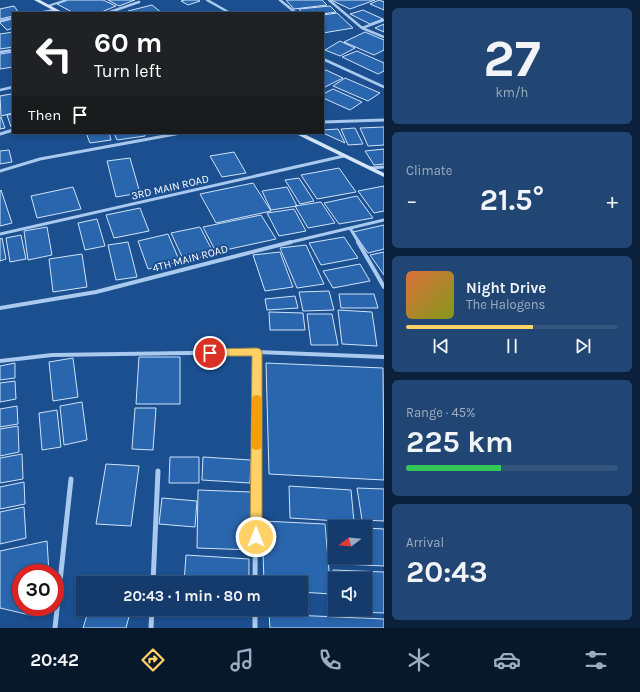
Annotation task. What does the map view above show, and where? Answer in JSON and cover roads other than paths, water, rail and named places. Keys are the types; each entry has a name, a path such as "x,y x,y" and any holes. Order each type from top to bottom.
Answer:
{"main road":[{"path":"36,0 60,12"},
{"path":"299,134 384,175"}],"street":[{"path":"207,0 228,12"},
{"path":"280,0 295,12"},
{"path":"329,0 362,28 384,37"},
{"path":"110,12 139,2"},
{"path":"44,12 55,10"},
{"path":"0,21 12,18"},
{"path":"362,28 384,20"},
{"path":"0,52 12,50"},
{"path":"324,59 384,87"},
{"path":"0,90 12,87"},
{"path":"324,122 384,120"},
{"path":"0,134 12,130"},
{"path":"0,171 40,159 176,134"},
{"name":"3RD MAIN ROAD","path":"0,234 344,156"},
{"path":"370,168 384,167"},
{"name":"4TH MAIN ROAD","path":"0,308 96,292 256,250 384,220"},
{"path":"350,228 384,287"},
{"path":"256,576 257,352"},
{"path":"0,361 52,355 257,352 384,357"},
{"path":"153,576 158,470"},
{"path":"55,628 71,480"},
{"path":"151,628 152,616"},
{"path":"255,616 255,628"}],"lane":[{"path":"48,6 66,0"}]}
